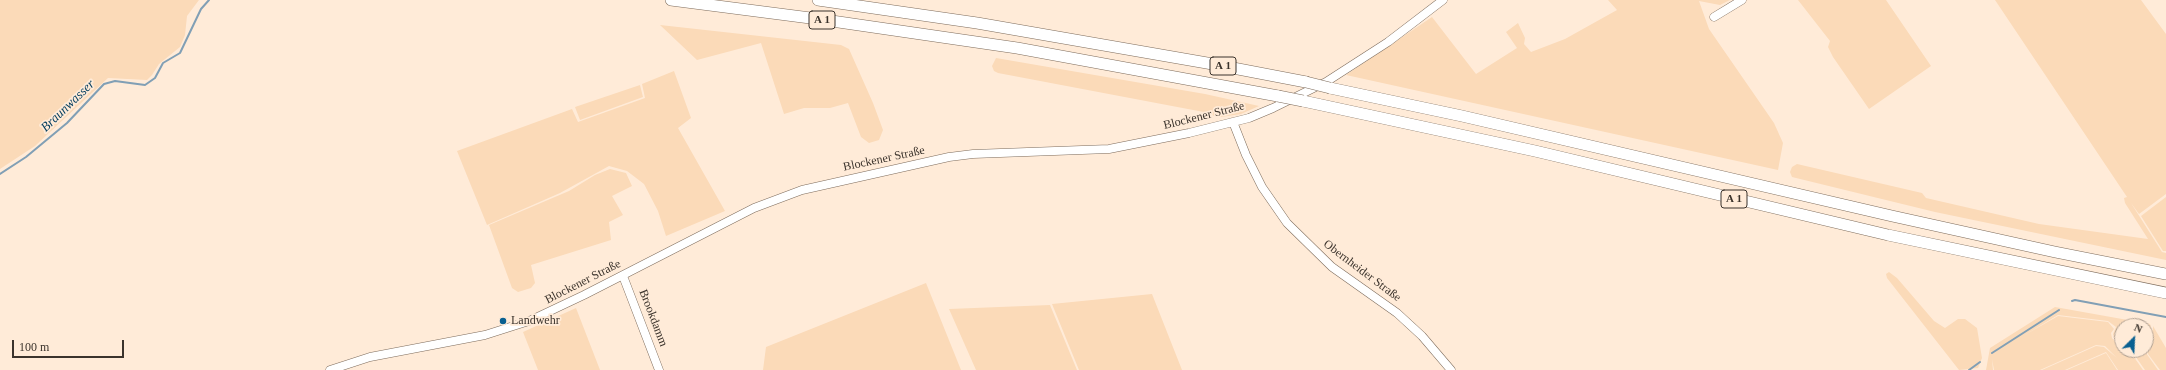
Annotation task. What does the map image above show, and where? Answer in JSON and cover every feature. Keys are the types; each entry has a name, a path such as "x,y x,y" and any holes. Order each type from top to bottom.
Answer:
{"highway":[{"name":"A 1","path":"671,0 978,42 1133,68 1278,96 1535,151 1888,235 2166,293"},
{"name":"A 1","path":"818,0 972,22 1200,61 1306,82 1462,116 1892,216 2055,252 2166,274"}],"street":[{"name":"Blockener Straße","path":"330,370 370,358 462,341 502,330 553,311 754,208 784,196 822,185 949,157 973,154 1109,149 1233,122 1273,108 1326,82 1388,42 1443,0"},
{"path":"1714,17 1742,0"},
{"name":"Obernheider Straße","path":"1233,122 1246,155 1262,187 1287,223 1332,267 1397,313 1422,336 1451,370"},
{"name":"Brookdamm","path":"623,276 659,370"}],"shaded area":[{"path":"0,0 199,0 187,16 185,35 180,47 159,64 147,80 108,78 35,146 0,169"},
{"path":"1608,0 1730,0 1720,5 1699,1 1709,29 1774,123 1783,143 1778,170 1346,75 1432,17 1476,74 1517,48 1506,32 1518,23 1525,38 1524,44 1531,52 1565,39 1617,10"},
{"path":"1798,0 1886,0 1931,66 1869,109 1833,57 1828,47 1830,41"},
{"path":"1995,0 2141,0 2166,34 2166,194 2139,214 2131,203 2162,252 2166,253 2166,260 1935,212 1792,177 1790,172 1792,167 1797,164 1922,193 1926,198 2039,224 2148,239 2125,203 2124,198 2127,197"},
{"path":"660,25 841,45 849,49 873,103 883,130 879,140 869,143 861,137 848,103 830,108 804,108 784,114 761,43 697,60"},
{"path":"996,58 1205,94 1259,106 1241,114 1221,117 1214,116 1209,113 998,73 994,71 992,66"},
{"path":"674,71 691,118 678,128 725,211 666,236 658,211 644,184 627,171 609,166 560,193 487,225 457,151 572,109 578,122 645,98 642,84"},
{"path":"640,85 643,97 580,120 575,107"},
{"path":"610,169 626,173 632,186 612,196 623,215 609,222 611,240 531,265 535,283 531,288 518,292 512,288 489,225 569,191 595,175"},
{"path":"2166,197 2166,251 2163,251 2141,216"},
{"path":"1889,272 1897,278 1934,321 1945,328 1958,319 1965,319 1977,328 1982,358 1978,368 1959,370 1887,278 1886,274"},
{"path":"926,283 961,370 763,370 766,347"},
{"path":"1152,294 1182,370 1079,370 1052,304"},
{"path":"1050,305 1077,370 976,370 949,309"},
{"path":"2055,307 2116,318 2114,318 2114,326 2108,321 2058,315 2023,336 2058,316 2108,322 2114,329 2111,333 2114,340 2114,355 2105,346 2096,345 2040,370 1994,370 1992,359 1993,370 1986,370 1990,348"},
{"path":"576,308 600,370 538,370 523,332"},
{"path":"2154,328 2166,348 2166,370 2160,370 2151,358 2154,358"},
{"path":"2096,346 2104,347 2114,355 2114,358 2135,358 2143,370 2118,370 2106,352 2065,370 2042,370"},
{"path":"2106,353 2117,370 2067,370"},
{"path":"2137,358 2150,358 2158,370 2145,370"}],"waterway":[{"name":"Braunwasser","path":"0,174 26,157 67,123 104,84 115,81 145,85 155,78 163,63 180,53 201,9 209,0"},
{"path":"2072,301 2075,300 2166,317"},
{"path":"1992,353 2059,310"},
{"path":"1969,370 1980,362"}],"place":[{"name":"Landwehr","path":"503,321"}]}
